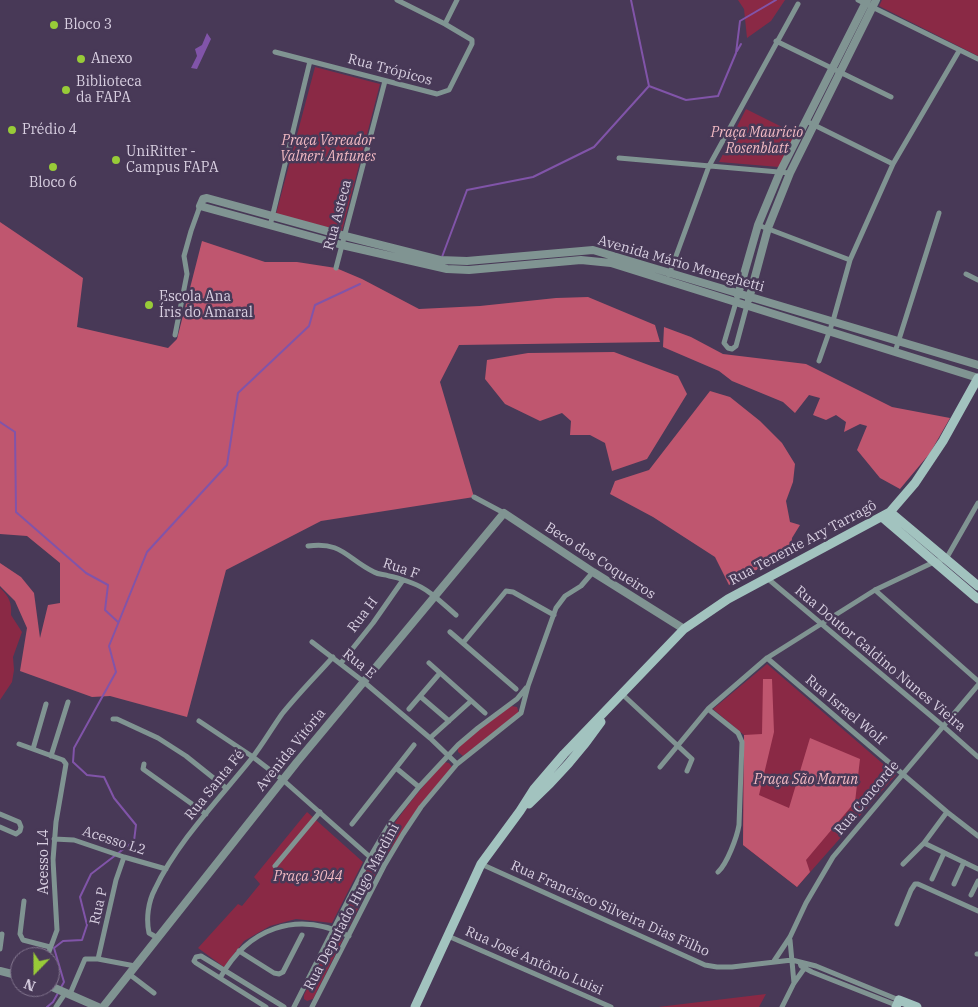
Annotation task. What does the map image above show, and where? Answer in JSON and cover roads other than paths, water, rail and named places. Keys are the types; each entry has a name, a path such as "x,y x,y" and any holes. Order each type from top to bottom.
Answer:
{"main road":[{"name":"Rua Tenente Ary Tarragô","path":"415,1007 481,864 534,789 564,754 684,630 728,599 886,515 915,483 938,448 978,378"},
{"path":"886,515 946,559 978,586"},
{"path":"886,515 934,562 978,599"},
{"path":"900,1005 917,1007"}],"street":[{"path":"398,0 445,24 457,0"},
{"path":"868,2 959,51 978,59"},
{"path":"868,2 840,72 790,173 768,228 736,346 732,350 724,343 758,225 780,172 832,68 868,2"},
{"path":"668,280 709,166 798,4"},
{"name":"Rua Trópicos","path":"275,52 437,94 449,90 472,44 471,39 445,24"},
{"path":"776,41 890,97"},
{"path":"819,361 833,321 850,260 893,164 959,51"},
{"path":"270,226 310,61"},
{"name":"Rua Asteca","path":"336,268 385,81"},
{"path":"806,121 893,164"},
{"path":"619,158 790,173"},
{"name":"Avenida Mário Meneghetti","path":"978,365 593,250 467,260 440,260 207,198 203,199 200,206 342,245 447,269 469,270 581,260 611,263 978,378"},
{"path":"175,335 187,274 184,256 190,231 200,206"},
{"path":"895,352 939,213"},
{"path":"758,225 850,260"},
{"path":"591,261 593,250"},
{"path":"520,256 520,265"},
{"path":"447,269 448,260"},
{"path":"966,274 978,280"},
{"path":"474,498 504,513"},
{"path":"660,767 708,709 767,658 875,590 934,562 946,559 978,503"},
{"name":"Beco dos Coqueiros","path":"504,513 684,630"},
{"name":"Avenida Vitória","path":"102,1007 283,780 504,513"},
{"name":"Rua F","path":"308,546 322,544 336,548 376,573 416,585 435,597 456,615"},
{"name":"Rua Deputado Hugo Mardini","path":"312,1007 384,866 421,808 458,764 519,716 556,608 565,596 581,586 593,572"},
{"name":"Rua Doutor Galdino Nunes Vieira","path":"766,578 944,726 978,757"},
{"name":"Rua H","path":"341,663 373,623 403,580"},
{"path":"875,590 978,683"},
{"path":"463,643 506,591 513,592 554,614"},
{"path":"450,632 516,689"},
{"name":"Rua E","path":"312,642 364,682 458,764"},
{"name":"Rua Santa Fé","path":"156,937 149,933 148,910 154,890 166,869 226,788 253,757 283,714 333,657"},
{"name":"Rua Israel Wolf","path":"767,658 947,812 978,836"},
{"path":"429,663 485,713"},
{"path":"409,709 440,673"},
{"name":"Rua Concorde","path":"774,961 790,937 806,903 833,857 978,683"},
{"name":"Rua Deputado Hugo Mardini","path":"294,1007 370,857 390,823 448,755 478,728 512,702 528,686"},
{"path":"622,694 692,760 687,771"},
{"path":"421,697 448,721"},
{"path":"430,738 471,700"},
{"path":"19,744 51,756 68,702"},
{"path":"512,702 520,704 522,711"},
{"path":"33,749 46,704"},
{"path":"708,709 738,733 742,742 738,832 723,867 718,872"},
{"path":"113,719 117,719 158,738 186,756 226,788"},
{"path":"199,721 253,757 283,780 370,857 384,866"},
{"path":"352,824 414,745"},
{"name":"Acesso L4","path":"50,947 57,930 53,860 54,839 66,765 63,760 51,756"},
{"path":"144,764 143,769 206,814"},
{"path":"396,768 419,787"},
{"path":"275,866 320,812"},
{"path":"902,864 924,843 947,812"},
{"path":"0,814 19,822 22,827 16,834 0,827"},
{"name":"Acesso L2","path":"54,839 74,840 166,869"},
{"path":"924,843 978,869"},
{"path":"932,879 944,853"},
{"name":"Rua P","path":"98,959 118,874 124,857"},
{"path":"954,884 964,862"},
{"name":"Rua Francisco Silveira Dias Filho","path":"481,864 705,965 717,968 792,960"},
{"path":"971,895 978,880"},
{"path":"898,924 915,884 978,911"},
{"path":"24,901 20,934 23,940 50,947"},
{"path":"220,978 239,951 262,934 286,925 310,924 335,929 349,936"},
{"path":"0,950 2,934"},
{"path":"239,951 274,973 281,974 302,935"},
{"name":"Rua José Antônio Luisi","path":"448,936 611,1007"},
{"path":"790,937 794,983"},
{"path":"266,1007 196,963 194,961 196,957 201,956 284,1007"},
{"path":"56,1007 61,990 84,960 89,958 98,959 135,966"},
{"path":"792,960 900,1005"},
{"path":"782,1007 794,983 806,966"},
{"path":"129,974 154,993"},
{"path":"61,990 98,1007"}],"waterway":[{"path":"631,0 649,86"},
{"path":"649,86 686,100 718,96 736,53 740,21 776,0"},
{"path":"737,51 741,44"},
{"path":"442,257 467,190 533,177 594,147 649,86"},
{"path":"55,947 63,941 82,940 87,925 80,897 91,874 134,841 136,825 114,798 104,777 87,775 73,762 74,748 116,672 109,646 147,552 227,465 238,393 309,326 315,305 360,284"},
{"path":"0,422 15,432 16,512 86,573 108,585 105,610 118,622"},
{"path":"60,968 64,982 60,989"},
{"path":"47,1007 56,997"}],"place":[{"name":"Bloco 3","path":"54,25"},
{"name":"Anexo","path":"81,59"},
{"name":"Biblioteca da FAPA","path":"66,90"},
{"name":"Prédio 4","path":"12,130"},
{"name":"UniRitter - Campus FAPA","path":"116,160"},
{"name":"Bloco 6","path":"53,167"},
{"name":"Escola Ana Íris do Amaral","path":"149,305"}],"park label":[{"name":"Praça Maurício Rosenblatt","path":"757,142"},
{"name":"Praça Vereador Valneri Antunes","path":"328,150"},
{"name":"Praça São Marun","path":"806,780"},
{"name":"Praça 3044","path":"308,877"}]}
